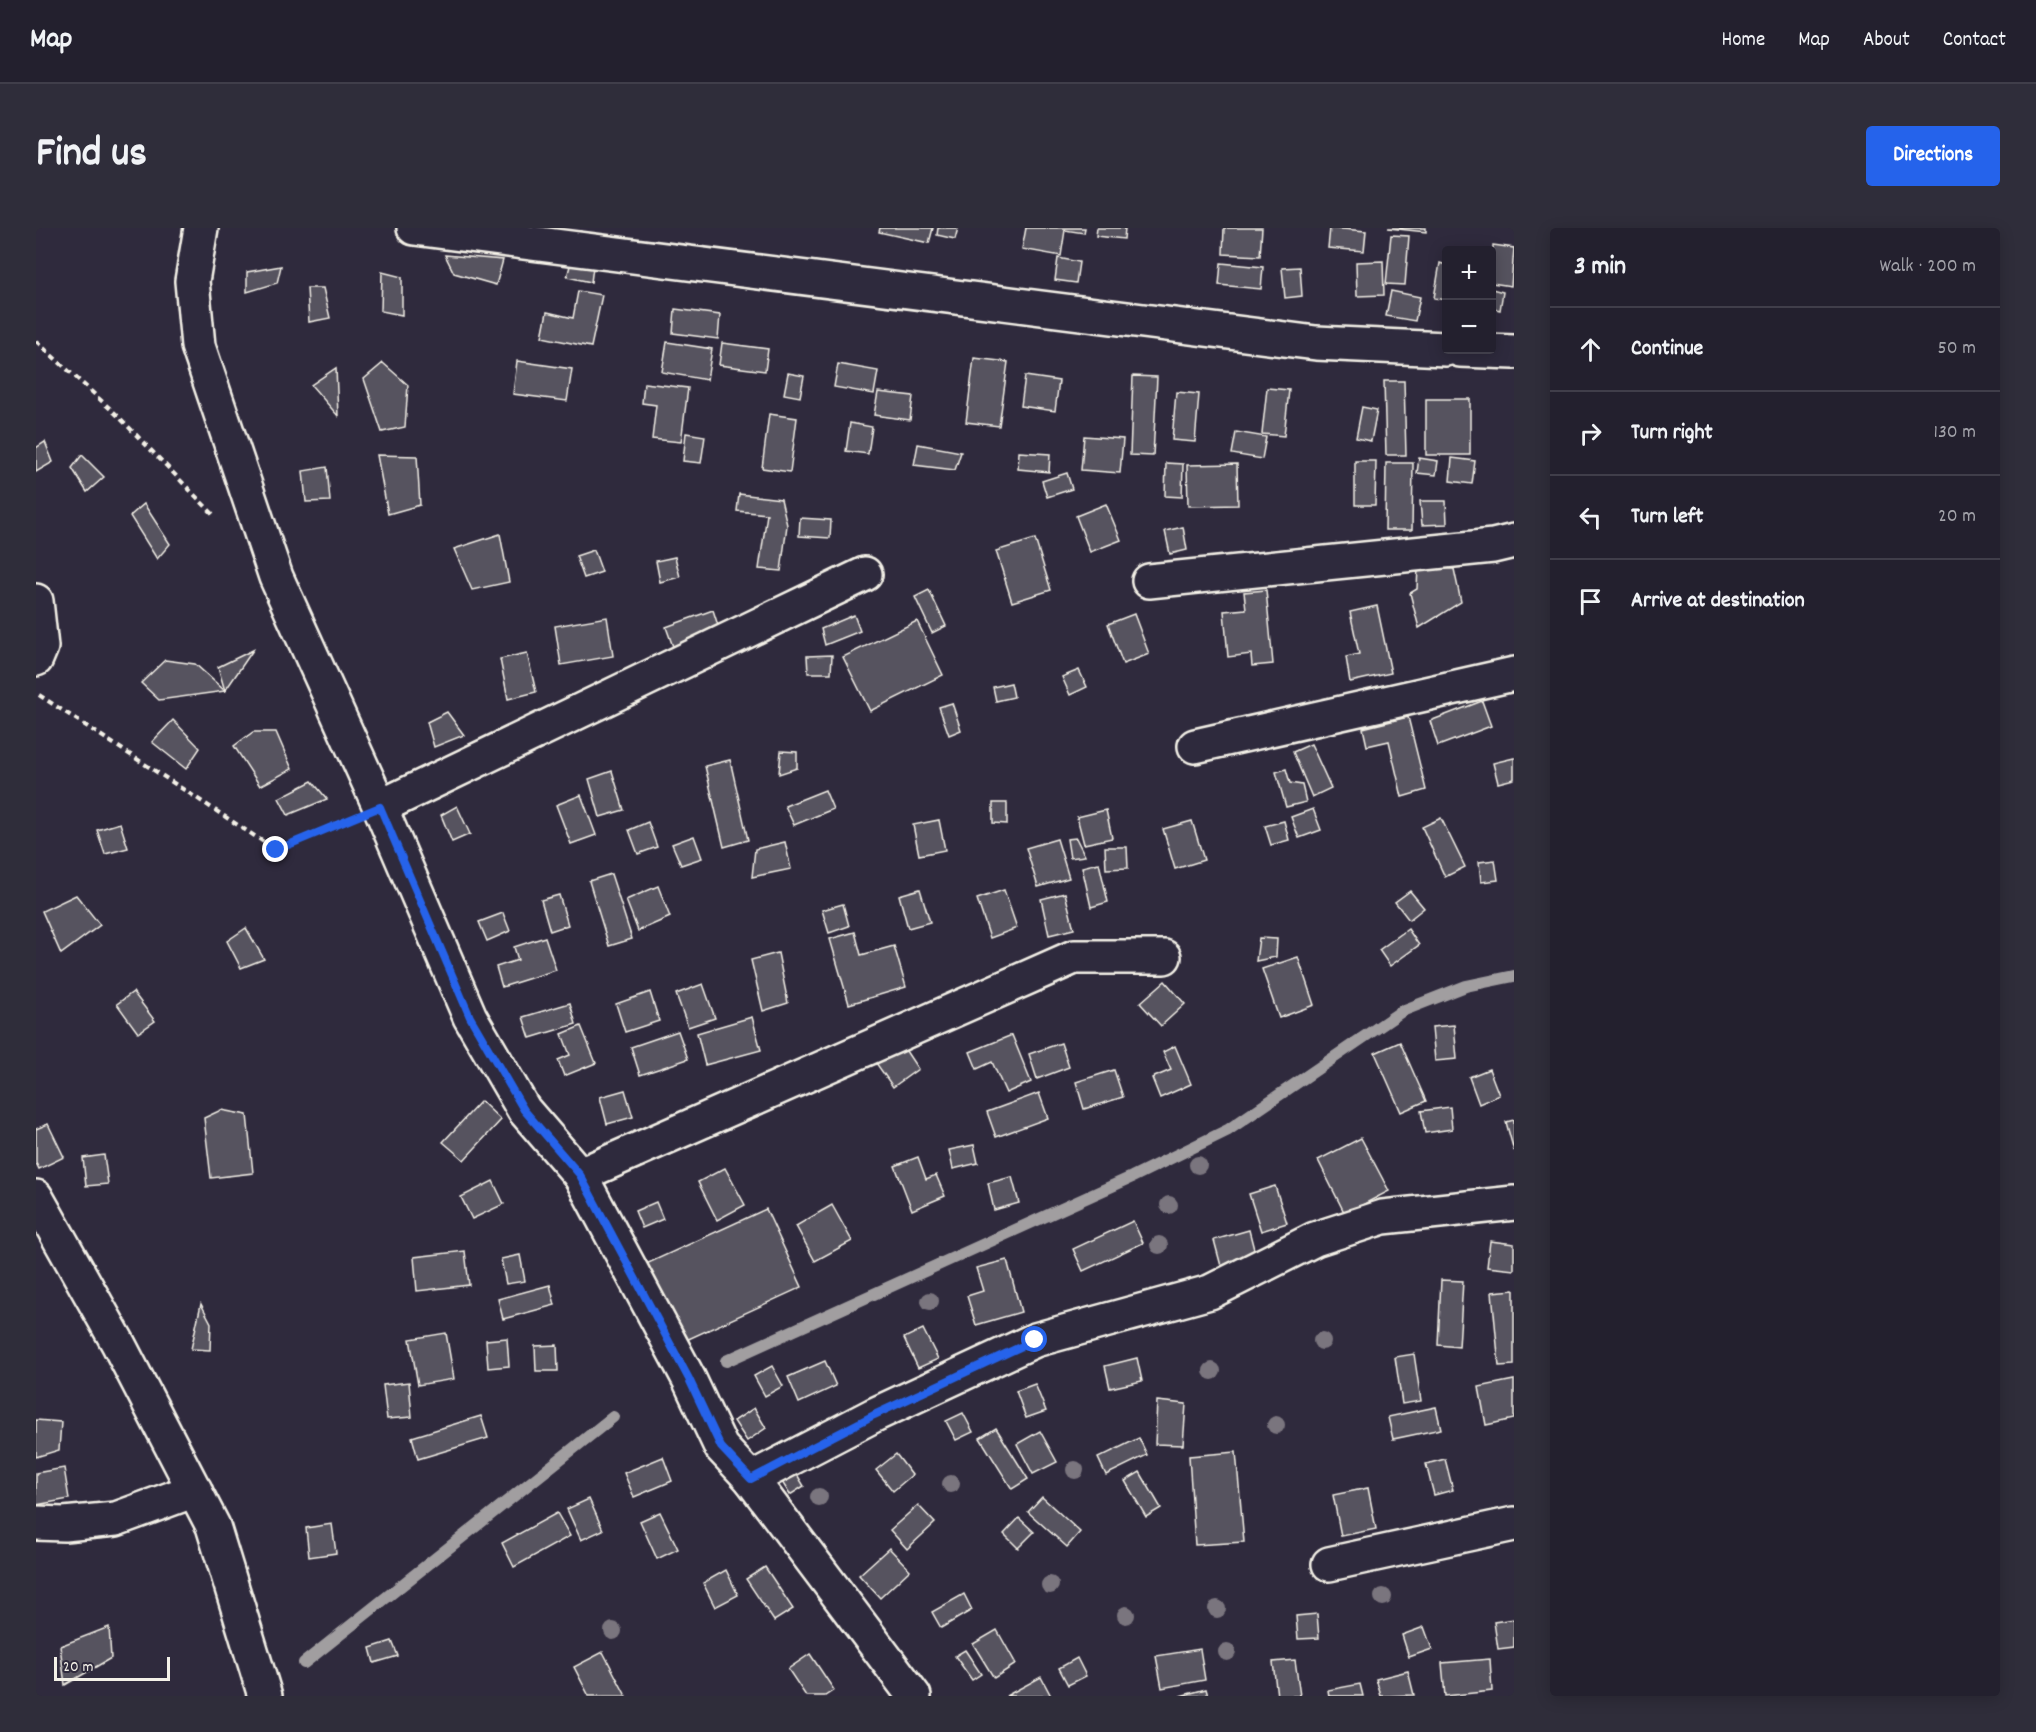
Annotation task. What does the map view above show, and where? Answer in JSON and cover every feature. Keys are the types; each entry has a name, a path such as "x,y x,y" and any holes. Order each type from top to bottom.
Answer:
{"street":[{"path":"201,228 192,281 198,346 276,577 380,807 470,1017 524,1110 580,1175 689,1379 721,1447 751,1479 914,1696"},
{"path":"414,228 1316,343 1442,349"},
{"path":"1496,351 1514,352"},
{"path":"1149,581 1493,546 1514,541"},
{"path":"380,807 865,574"},
{"path":"36,601 41,647 36,660"},
{"path":"1195,746 1514,674"},
{"path":"580,1175 1074,957 1164,957"},
{"path":"36,1197 118,1343 213,1526 265,1696"},
{"path":"751,1479 874,1415 1035,1340 1210,1292 1315,1239 1383,1216 1514,1203"},
{"path":"36,1523 64,1524 116,1519 195,1490"},
{"path":"1329,1564 1514,1524"}],"path":[{"path":"36,341 116,414 220,520"},
{"path":"36,693 276,850 380,807"}],"building":[{"path":"880,228 933,228 929,243 879,232"},
{"path":"938,228 958,228 955,239 937,235"},
{"path":"1026,228 1085,228 1084,233 1065,230 1061,256 1022,249"},
{"path":"1097,228 1125,228 1124,239 1096,236"},
{"path":"1224,228 1262,228 1260,256 1223,254"},
{"path":"1330,228 1366,231 1364,251 1328,248"},
{"path":"1388,228 1426,228 1426,232"},
{"path":"1391,235 1409,236 1405,285 1386,284"},
{"path":"1493,245 1514,248 1511,286 1496,284 1496,246"},
{"path":"445,255 503,260 496,285 454,273"},
{"path":"1058,258 1079,262 1076,283 1055,280"},
{"path":"1383,261 1384,295 1357,296 1356,262"},
{"path":"571,262 593,267 591,282 567,277"},
{"path":"1221,263 1263,267 1261,289 1219,285"},
{"path":"1440,263 1442,264 1442,299 1434,298"},
{"path":"281,266 277,283 247,292 247,272"},
{"path":"1300,267 1302,296 1285,298 1282,268"},
{"path":"382,272 402,277 402,315 381,311"},
{"path":"307,288 323,288 330,318 309,322"},
{"path":"1496,290 1503,292 1500,310 1496,309"},
{"path":"578,291 602,295 591,347 542,337 547,312 573,318"},
{"path":"1391,291 1420,297 1415,321 1386,316"},
{"path":"675,309 720,315 718,339 673,333"},
{"path":"667,342 712,349 707,380 662,372"},
{"path":"722,343 768,349 765,371 719,365"},
{"path":"974,358 1008,362 999,426 966,422"},
{"path":"517,361 572,369 567,401 513,394"},
{"path":"383,363 408,385 405,427 382,432 364,379"},
{"path":"838,364 878,371 874,394 834,387"},
{"path":"336,368 338,416 311,385"},
{"path":"788,373 804,376 800,397 784,394"},
{"path":"1025,376 1059,381 1055,411 1021,406"},
{"path":"1133,376 1157,377 1153,456 1130,455"},
{"path":"1384,381 1404,381 1406,455 1386,455"},
{"path":"644,383 688,388 681,442 652,439 656,405 642,403"},
{"path":"1267,388 1289,390 1284,436 1262,434"},
{"path":"878,392 913,396 910,420 874,415"},
{"path":"1176,392 1199,394 1195,442 1172,440"},
{"path":"1426,399 1470,399 1470,455 1426,455"},
{"path":"1362,407 1377,410 1371,441 1356,438"},
{"path":"769,414 797,418 790,472 762,468"},
{"path":"850,423 872,427 868,454 846,451"},
{"path":"1236,432 1266,437 1262,459 1232,454"},
{"path":"686,433 705,436 701,463 683,461"},
{"path":"1084,436 1123,439 1120,473 1081,470"},
{"path":"45,442 53,462 36,472 36,448"},
{"path":"918,444 961,452 955,470 914,465"},
{"path":"1019,452 1050,454 1049,472 1018,469"},
{"path":"82,455 104,477 87,492 72,468"},
{"path":"377,455 417,456 420,505 388,514"},
{"path":"1419,458 1438,461 1436,475 1417,473"},
{"path":"1452,458 1475,461 1472,484 1450,481"},
{"path":"1355,461 1376,461 1375,505 1355,505"},
{"path":"1166,463 1183,464 1182,497 1165,496"},
{"path":"1386,463 1413,463 1412,530 1385,530"},
{"path":"1237,464 1238,505 1188,506 1187,465"},
{"path":"327,467 330,501 306,502 303,471"},
{"path":"1067,473 1072,489 1047,497 1042,481"},
{"path":"739,494 781,499 787,525 781,571 759,569 767,514 737,511"},
{"path":"1420,501 1446,501 1447,524 1422,525"},
{"path":"144,504 170,544 157,559 130,516"},
{"path":"1106,504 1121,540 1090,552 1076,516"},
{"path":"800,518 831,520 830,538 799,536"},
{"path":"1183,527 1187,550 1170,554 1165,531"},
{"path":"500,534 509,582 472,590 454,549"},
{"path":"1035,539 1051,590 1012,602 996,551"},
{"path":"594,550 602,572 584,578 576,556"},
{"path":"675,557 680,577 660,582 656,561"},
{"path":"1418,567 1454,569 1461,602 1419,628 1410,593 1417,589"},
{"path":"929,590 946,626 932,633 915,597"},
{"path":"1266,590 1273,664 1252,666 1251,654 1228,657 1224,611 1246,609 1244,592"},
{"path":"1377,606 1391,673 1350,682 1346,657 1359,654 1350,612"},
{"path":"713,610 722,638 676,655 666,627"},
{"path":"1134,614 1149,654 1123,664 1108,624"},
{"path":"854,615 860,631 825,645 821,629"},
{"path":"607,617 613,656 561,665 555,626"},
{"path":"917,621 943,675 870,711 843,657"},
{"path":"253,650 225,691 218,667"},
{"path":"527,653 536,692 508,699 500,659"},
{"path":"832,655 831,673 808,673 807,656"},
{"path":"165,660 195,664 225,691 159,700 141,683"},
{"path":"1079,670 1087,687 1070,695 1062,677"},
{"path":"1011,683 1014,697 996,701 993,687"},
{"path":"1482,701 1491,726 1438,746 1430,721"},
{"path":"952,703 961,730 949,735 939,707"},
{"path":"447,712 464,735 434,747 427,722"},
{"path":"1408,717 1426,790 1402,797 1389,741 1367,746 1363,728"},
{"path":"173,720 200,748 186,769 152,742"},
{"path":"253,732 276,732 292,769 260,786 234,746"},
{"path":"1311,744 1331,788 1312,797 1293,752"},
{"path":"781,751 797,752 797,768 779,774"},
{"path":"1514,758 1514,779 1498,783 1493,763"},
{"path":"730,760 748,840 724,847 705,766"},
{"path":"1286,769 1290,783 1302,785 1306,802 1286,807 1276,772"},
{"path":"612,771 624,810 600,817 589,779"},
{"path":"312,781 327,799 288,815 279,798"},
{"path":"825,790 833,809 794,825 785,806"},
{"path":"581,795 596,835 571,844 556,805"},
{"path":"993,803 1007,803 1007,824 993,823"},
{"path":"457,806 470,834 452,842 441,815"},
{"path":"1313,809 1321,830 1299,838 1291,817"},
{"path":"1106,810 1112,838 1084,844 1077,817"},
{"path":"1441,818 1465,867 1445,877 1422,827"},
{"path":"939,820 945,850 919,855 913,825"},
{"path":"1192,821 1204,860 1175,869 1163,829"},
{"path":"1284,821 1289,840 1271,845 1265,826"},
{"path":"648,822 657,847 638,854 629,830"},
{"path":"120,823 128,848 105,854 97,830"},
{"path":"694,836 702,858 681,865 672,844"},
{"path":"1076,838 1085,856 1070,858 1067,839"},
{"path":"1057,839 1069,878 1038,887 1026,848"},
{"path":"785,842 791,869 752,877 755,849"},
{"path":"1105,847 1127,847 1128,868 1106,869"},
{"path":"1495,860 1498,880 1481,882 1479,862"},
{"path":"1099,863 1108,902 1091,907 1082,867"},
{"path":"611,874 632,939 609,946 589,881"},
{"path":"658,886 670,917 638,931 626,900"},
{"path":"920,889 930,922 908,928 899,895"},
{"path":"1004,890 1017,928 990,938 977,899"},
{"path":"1410,891 1424,908 1409,920 1395,902"},
{"path":"1065,893 1074,929 1049,935 1041,899"},
{"path":"76,895 100,925 61,954 42,911"},
{"path":"559,895 568,925 550,931 541,900"},
{"path":"843,904 849,926 829,933 822,910"},
{"path":"503,913 510,931 487,941 479,922"},
{"path":"246,928 264,959 241,968 227,941"},
{"path":"1408,929 1419,945 1390,966 1379,950"},
{"path":"855,932 861,955 894,946 906,987 849,1004 830,939"},
{"path":"545,937 556,970 502,987 496,967 518,960 514,947"},
{"path":"1259,938 1277,939 1276,957 1256,961"},
{"path":"778,953 788,1003 763,1011 751,960"},
{"path":"1298,957 1314,1005 1279,1018 1262,969"},
{"path":"1165,981 1185,1004 1161,1026 1140,1003"},
{"path":"703,984 715,1018 688,1027 676,994"},
{"path":"133,992 155,1021 138,1033 117,1004"},
{"path":"650,992 659,1021 625,1032 616,1004"},
{"path":"570,1003 576,1024 530,1038 523,1017"},
{"path":"752,1017 761,1050 705,1065 697,1033"},
{"path":"1454,1025 1457,1059 1435,1061 1432,1027"},
{"path":"581,1026 596,1063 564,1076 558,1060 570,1055 562,1034"},
{"path":"678,1031 688,1059 640,1075 631,1047"},
{"path":"1012,1035 1031,1082 1006,1093 992,1062 977,1069 970,1052"},
{"path":"1400,1042 1426,1101 1401,1112 1375,1053"},
{"path":"1061,1043 1069,1067 1037,1079 1029,1054"},
{"path":"902,1045 918,1069 893,1087 876,1063"},
{"path":"1175,1046 1191,1084 1160,1098 1152,1078 1171,1070 1163,1052"},
{"path":"1489,1069 1499,1095 1479,1104 1469,1077"},
{"path":"1114,1070 1123,1097 1084,1109 1076,1082"},
{"path":"625,1090 633,1117 607,1124 600,1097"},
{"path":"1039,1093 1048,1118 996,1137 987,1112"},
{"path":"481,1101 501,1120 464,1160 443,1142"},
{"path":"1450,1107 1452,1129 1425,1133 1421,1111"},
{"path":"221,1110 247,1115 253,1173 211,1178 204,1118"},
{"path":"1514,1120 1514,1151 1506,1122"},
{"path":"48,1124 64,1157 39,1169 36,1163 36,1129"},
{"path":"1361,1138 1389,1191 1345,1214 1318,1160"},
{"path":"974,1145 978,1163 953,1169 949,1150"},
{"path":"104,1155 108,1184 86,1186 83,1158"},
{"path":"918,1157 926,1179 936,1175 945,1196 912,1210 895,1166"},
{"path":"725,1168 745,1205 717,1220 698,1182"},
{"path":"1012,1177 1019,1203 994,1210 988,1183"},
{"path":"493,1181 504,1204 472,1219 461,1197"},
{"path":"1275,1186 1287,1223 1261,1231 1249,1194"},
{"path":"656,1202 663,1219 642,1228 635,1211"},
{"path":"832,1205 852,1241 815,1261 796,1226"},
{"path":"766,1209 802,1287 682,1342 646,1264"},
{"path":"1133,1221 1143,1243 1083,1271 1073,1249"},
{"path":"1249,1230 1256,1257 1221,1266 1214,1240"},
{"path":"1490,1241 1514,1244 1514,1270 1487,1267"},
{"path":"465,1251 469,1285 417,1291 414,1257"},
{"path":"520,1255 525,1281 506,1284 501,1259"},
{"path":"1007,1260 1021,1312 976,1325 967,1296 983,1291 976,1268"},
{"path":"1441,1280 1463,1281 1459,1347 1438,1345"},
{"path":"550,1285 555,1305 503,1319 498,1299"},
{"path":"1514,1290 1514,1365 1499,1366 1492,1292"},
{"path":"201,1304 211,1323 210,1350 191,1349"},
{"path":"923,1329 938,1359 918,1368 904,1338"},
{"path":"446,1333 454,1379 418,1385 410,1339"},
{"path":"507,1338 509,1366 488,1368 486,1340"},
{"path":"557,1345 558,1371 536,1371 535,1346"},
{"path":"1414,1354 1421,1401 1402,1404 1395,1357"},
{"path":"1137,1358 1142,1381 1110,1388 1105,1366"},
{"path":"825,1361 836,1386 799,1403 788,1377"},
{"path":"772,1366 783,1386 765,1396 754,1376"},
{"path":"1514,1380 1514,1419 1486,1425 1479,1387"},
{"path":"409,1382 412,1417 387,1419 383,1385"},
{"path":"1035,1384 1046,1411 1026,1418 1016,1391"},
{"path":"1157,1401 1186,1404 1183,1445 1155,1444"},
{"path":"1436,1407 1441,1429 1393,1439 1388,1417"},
{"path":"754,1408 766,1428 747,1441 734,1421"},
{"path":"963,1413 973,1432 956,1440 946,1421"},
{"path":"481,1416 488,1438 418,1459 412,1437"},
{"path":"36,1420 61,1422 59,1450 36,1457"},
{"path":"996,1428 1028,1479 1012,1489 980,1438"},
{"path":"1040,1431 1057,1462 1033,1474 1017,1444"},
{"path":"1139,1438 1147,1455 1106,1475 1098,1458"},
{"path":"1236,1452 1244,1542 1195,1545 1189,1456"},
{"path":"896,1454 912,1475 893,1491 876,1470"},
{"path":"663,1457 672,1481 634,1497 624,1473"},
{"path":"1445,1459 1453,1490 1434,1495 1426,1464"},
{"path":"64,1468 69,1499 36,1505 36,1473"},
{"path":"793,1468 804,1486 790,1495 779,1477"},
{"path":"1140,1472 1161,1508 1146,1517 1125,1481"},
{"path":"1368,1488 1376,1529 1341,1536 1333,1495"},
{"path":"1042,1497 1080,1532 1067,1547 1028,1512"},
{"path":"589,1499 603,1530 581,1540 567,1509"},
{"path":"918,1505 935,1523 907,1549 890,1530"},
{"path":"660,1512 678,1549 657,1559 640,1521"},
{"path":"557,1513 570,1536 514,1567 502,1543"},
{"path":"1019,1518 1034,1532 1018,1548 1004,1534"},
{"path":"332,1524 336,1553 309,1557 306,1528"},
{"path":"889,1548 910,1570 880,1598 859,1575"},
{"path":"765,1567 793,1609 774,1621 746,1579"},
{"path":"726,1570 738,1595 715,1607 703,1583"},
{"path":"964,1594 972,1610 941,1628 932,1612"},
{"path":"1317,1614 1319,1638 1298,1639 1296,1616"},
{"path":"1514,1619 1514,1647 1498,1649 1494,1622"},
{"path":"109,1627 111,1658 65,1685 60,1646"},
{"path":"1424,1627 1432,1649 1409,1657 1402,1635"},
{"path":"997,1630 1016,1664 994,1678 973,1644"},
{"path":"392,1641 398,1656 374,1663 370,1648"},
{"path":"1200,1649 1205,1680 1162,1688 1156,1656"},
{"path":"965,1650 981,1674 972,1680 955,1656"},
{"path":"603,1652 626,1696 589,1696 574,1667"},
{"path":"810,1654 834,1690 825,1696 806,1696 788,1669"},
{"path":"1077,1658 1086,1676 1068,1685 1059,1668"},
{"path":"1490,1659 1492,1691 1445,1696 1442,1663"},
{"path":"1295,1660 1300,1696 1277,1696 1273,1662"},
{"path":"1408,1671 1414,1695 1381,1696 1376,1679"},
{"path":"1041,1677 1051,1696 1006,1696"},
{"path":"1360,1684 1363,1696 1329,1696 1328,1690"},
{"path":"1206,1689 1208,1696 1180,1696"}],"waterway":[{"path":"726,1361 1132,1177 1228,1130 1402,1011 1466,986 1514,976"},
{"path":"304,1663 613,1417"}],"route":[{"path":"276,850 380,807 470,1017 524,1110 580,1175 689,1379 721,1447 751,1479 874,1415 1035,1340"}]}
